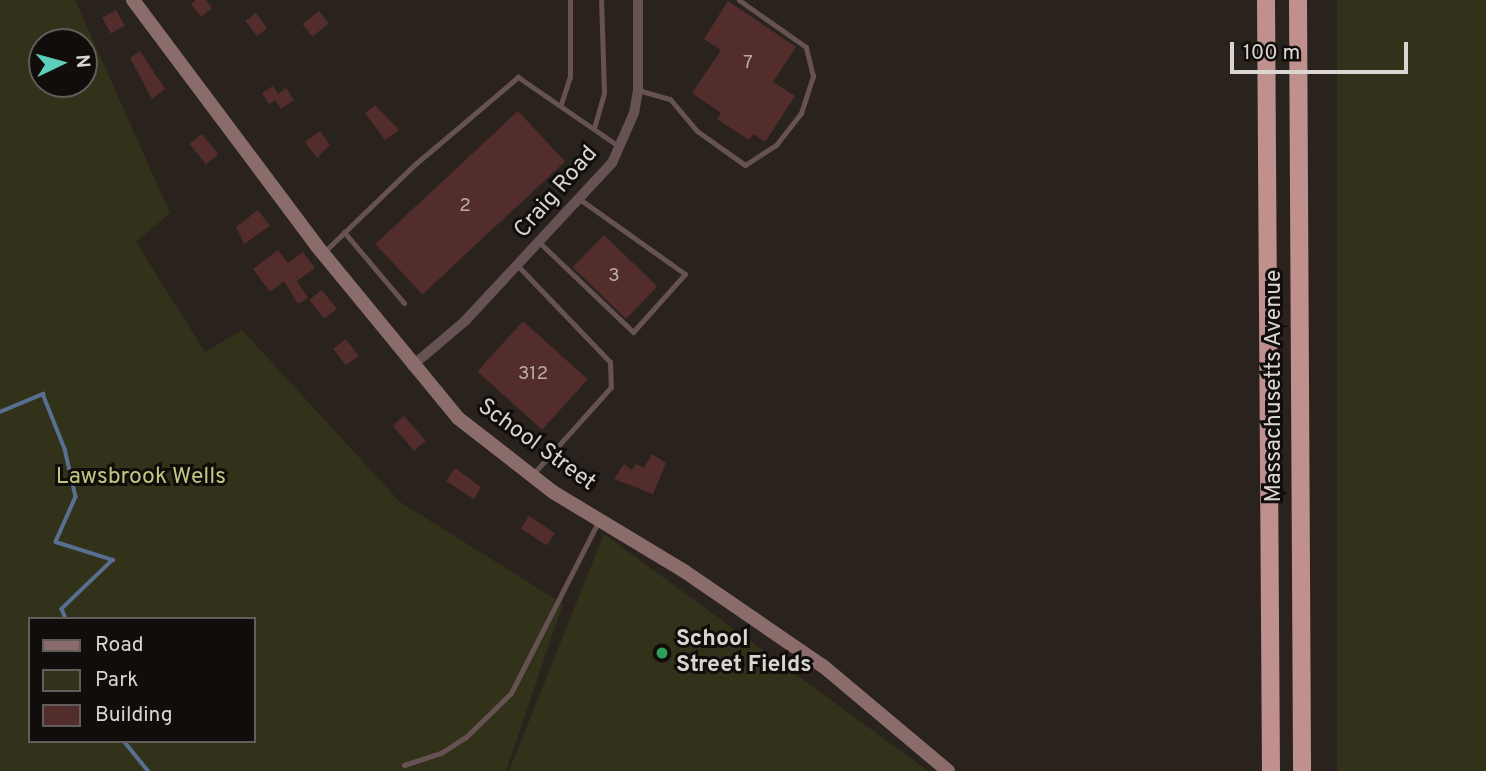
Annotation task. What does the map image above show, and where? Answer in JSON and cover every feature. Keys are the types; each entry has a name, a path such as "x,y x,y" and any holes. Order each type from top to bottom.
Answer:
{"highway":[{"name":"Massachusetts Avenue","path":"1266,0 1271,771"},
{"name":"Massachusetts Avenue","path":"1298,0 1302,771"}],"street":[{"name":"School Street","path":"133,0 322,253 412,366 458,418 531,476 823,666 948,771"},
{"name":"Craig Road","path":"412,366 518,265 581,200 620,147 638,90 638,0"}],"lane":[{"path":"561,104 570,77 570,0"},
{"path":"594,128 604,93 601,0"},
{"path":"638,90 670,99 697,131 745,165 776,145 801,113 813,76 806,47 739,0"},
{"path":"322,253 507,82 518,77 620,147"},
{"path":"540,243 633,332 685,274 581,200"},
{"path":"344,232 404,303"},
{"path":"518,265 610,362 611,387 531,476"},
{"path":"404,765 441,753 466,737 511,693 600,519"}],"green space":[{"name":"Lawsbrook Wells","path":"0,0 75,0 87,28 28,28 28,98 98,98 98,52 170,213 136,242 205,352 242,330 400,502 563,604 506,771 0,771"},
{"path":"1337,0 1486,0 1486,771 1337,771"},
{"name":"School Street Fields","path":"604,534 928,771 509,771"}],"building":[{"path":"196,0 206,0 212,8 201,17 191,4"},
{"path":"728,1 796,47 773,82 795,96 765,142 753,134 749,140 717,119 721,113 692,93 721,50 704,39"},
{"path":"116,10 125,26 111,34 102,18"},
{"path":"319,11 329,24 312,37 302,24"},
{"path":"256,13 267,28 257,36 245,21"},
{"path":"140,51 165,89 152,99 130,58"},
{"path":"273,86 278,94 286,88 294,100 281,109 275,100 269,104 262,93"},
{"path":"375,105 399,130 385,140 365,113"},
{"path":"518,111 565,161 422,294 375,244"},
{"path":"320,131 330,145 317,158 305,142"},
{"path":"202,134 218,154 206,164 190,144"},
{"path":"258,210 270,226 244,244 236,227"},
{"path":"604,235 657,286 626,319 573,267"},
{"path":"278,250 288,263 303,252 315,268 297,281 308,298 298,304 284,281 270,292 253,269"},
{"path":"322,290 337,309 324,319 309,300"},
{"path":"523,321 588,379 542,430 477,372"},
{"path":"346,339 359,356 346,365 333,349"},
{"path":"404,416 426,441 414,451 393,426"},
{"path":"652,454 666,463 653,494 614,479 624,464 632,470 636,464 644,468"},
{"path":"455,468 481,487 474,499 446,481"},
{"path":"529,516 555,533 547,545 521,529"}],"waterway":[{"path":"0,412 43,394 65,449 76,497 56,542 113,560 62,609 65,617"},
{"path":"126,743 148,771"}],"place":[{"name":"School Street Fields","path":"662,653"}]}
